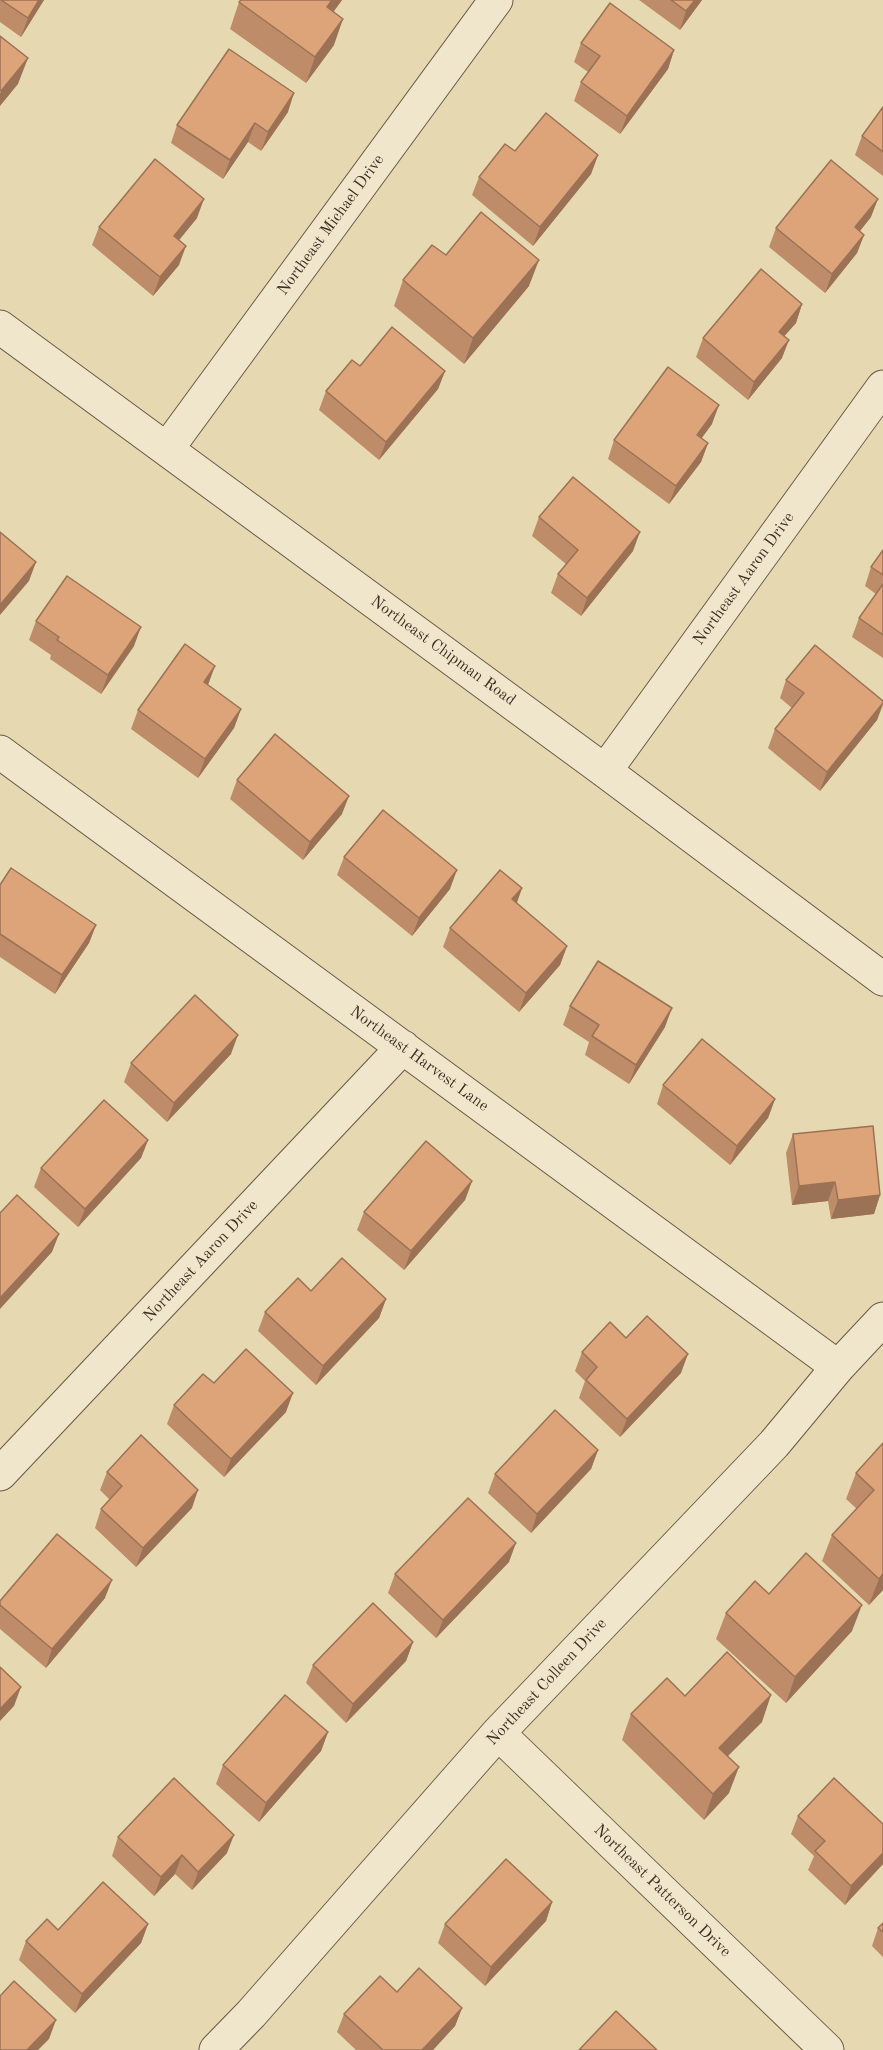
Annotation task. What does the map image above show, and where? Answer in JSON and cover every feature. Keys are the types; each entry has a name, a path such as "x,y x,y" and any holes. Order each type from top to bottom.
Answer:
{"street":[{"name":"Northeast Michael Drive","path":"167,449 496,0"},
{"name":"Northeast Chipman Road","path":"0,327 606,771 883,979"},
{"name":"Northeast Aaron Drive","path":"606,771 883,387"},
{"name":"Northeast Harvest Lane","path":"0,752 838,1366"},
{"name":"Northeast Aaron Drive","path":"0,1474 403,1047"},
{"name":"Northeast Colleen Drive","path":"216,2050 251,2014 498,1733 774,1444 838,1366 883,1319"},
{"name":"Northeast Patterson Drive","path":"498,1733 826,2050"}],"building":[{"path":"1,0 39,0 28,18"},
{"path":"241,0 332,0 327,7 343,19 315,57 239,2"},
{"path":"671,0 695,0 686,11"},
{"path":"610,3 674,50 627,116 581,82 600,56 581,43"},
{"path":"0,36 28,58 1,91 0,90"},
{"path":"229,49 294,93 268,132 255,123 230,160 177,125"},
{"path":"883,107 883,152 862,136"},
{"path":"546,113 598,155 540,227 479,177 505,144 515,151"},
{"path":"155,159 204,199 174,236 186,246 160,277 99,227"},
{"path":"831,160 878,199 855,227 864,235 832,274 776,228"},
{"path":"481,212 539,260 473,338 403,280 432,245 446,255"},
{"path":"761,269 802,304 779,332 789,340 754,382 703,338"},
{"path":"392,327 445,371 386,442 326,391 352,360 360,366"},
{"path":"668,367 719,405 697,435 708,443 676,486 614,440"},
{"path":"573,477 640,532 587,598 558,574 578,550 539,517"},
{"path":"0,532 36,562 0,605"},
{"path":"883,550 883,575 871,567"},
{"path":"67,576 141,627 108,675 57,640 59,637 36,621"},
{"path":"883,584 883,635 859,618"},
{"path":"185,644 215,666 204,682 241,709 205,759 138,710"},
{"path":"815,645 883,701 827,772 775,729 804,693 786,680"},
{"path":"275,734 349,796 310,842 237,780"},
{"path":"383,810 457,870 419,918 344,857"},
{"path":"11,868 96,925 62,975 0,934 0,885"},
{"path":"500,870 522,888 512,899 567,946 526,993 450,928"},
{"path":"598,961 672,1008 636,1065 592,1036 599,1025 570,1006"},
{"path":"195,995 238,1035 174,1103 131,1063"},
{"path":"702,1039 775,1099 737,1146 663,1085"},
{"path":"104,1100 148,1140 85,1209 41,1168"},
{"path":"873,1126 880,1195 838,1200 835,1182 799,1186 793,1134"},
{"path":"426,1141 472,1181 411,1251 364,1212"},
{"path":"17,1195 59,1234 0,1298 0,1213"},
{"path":"342,1258 386,1299 323,1366 265,1312 298,1278 311,1291"},
{"path":"647,1316 688,1354 627,1419 586,1380 597,1367 582,1352 610,1322 626,1338"},
{"path":"246,1349 293,1393 231,1459 174,1405 203,1374 214,1383"},
{"path":"555,1410 598,1450 537,1514 495,1474"},
{"path":"141,1435 198,1490 143,1548 101,1509 122,1486 107,1472"},
{"path":"883,1443 883,1574 879,1579 832,1535 874,1490 856,1473"},
{"path":"468,1498 516,1543 443,1620 395,1574"},
{"path":"57,1534 112,1580 52,1649 0,1605 0,1601"},
{"path":"806,1553 862,1605 795,1677 726,1613 755,1581 769,1594"},
{"path":"373,1603 413,1642 353,1704 313,1665"},
{"path":"727,1652 771,1695 719,1748 739,1767 713,1794 631,1714 667,1678 685,1696"},
{"path":"0,1667 21,1687 0,1709"},
{"path":"285,1695 328,1732 266,1803 223,1765"},
{"path":"174,1778 234,1835 198,1872 182,1855 161,1877 118,1837"},
{"path":"834,1778 883,1824 883,1853 851,1886 815,1851 825,1841 798,1816"},
{"path":"506,1859 552,1902 491,1967 445,1924"},
{"path":"103,1882 148,1924 82,1994 26,1941 47,1919 58,1930"},
{"path":"419,1968 462,2008 422,2050 383,2050 344,2014 380,1976 397,1992"},
{"path":"14,1981 56,2020 27,2050 0,2050 0,1996"},
{"path":"616,2011 657,2050 579,2050"}]}
